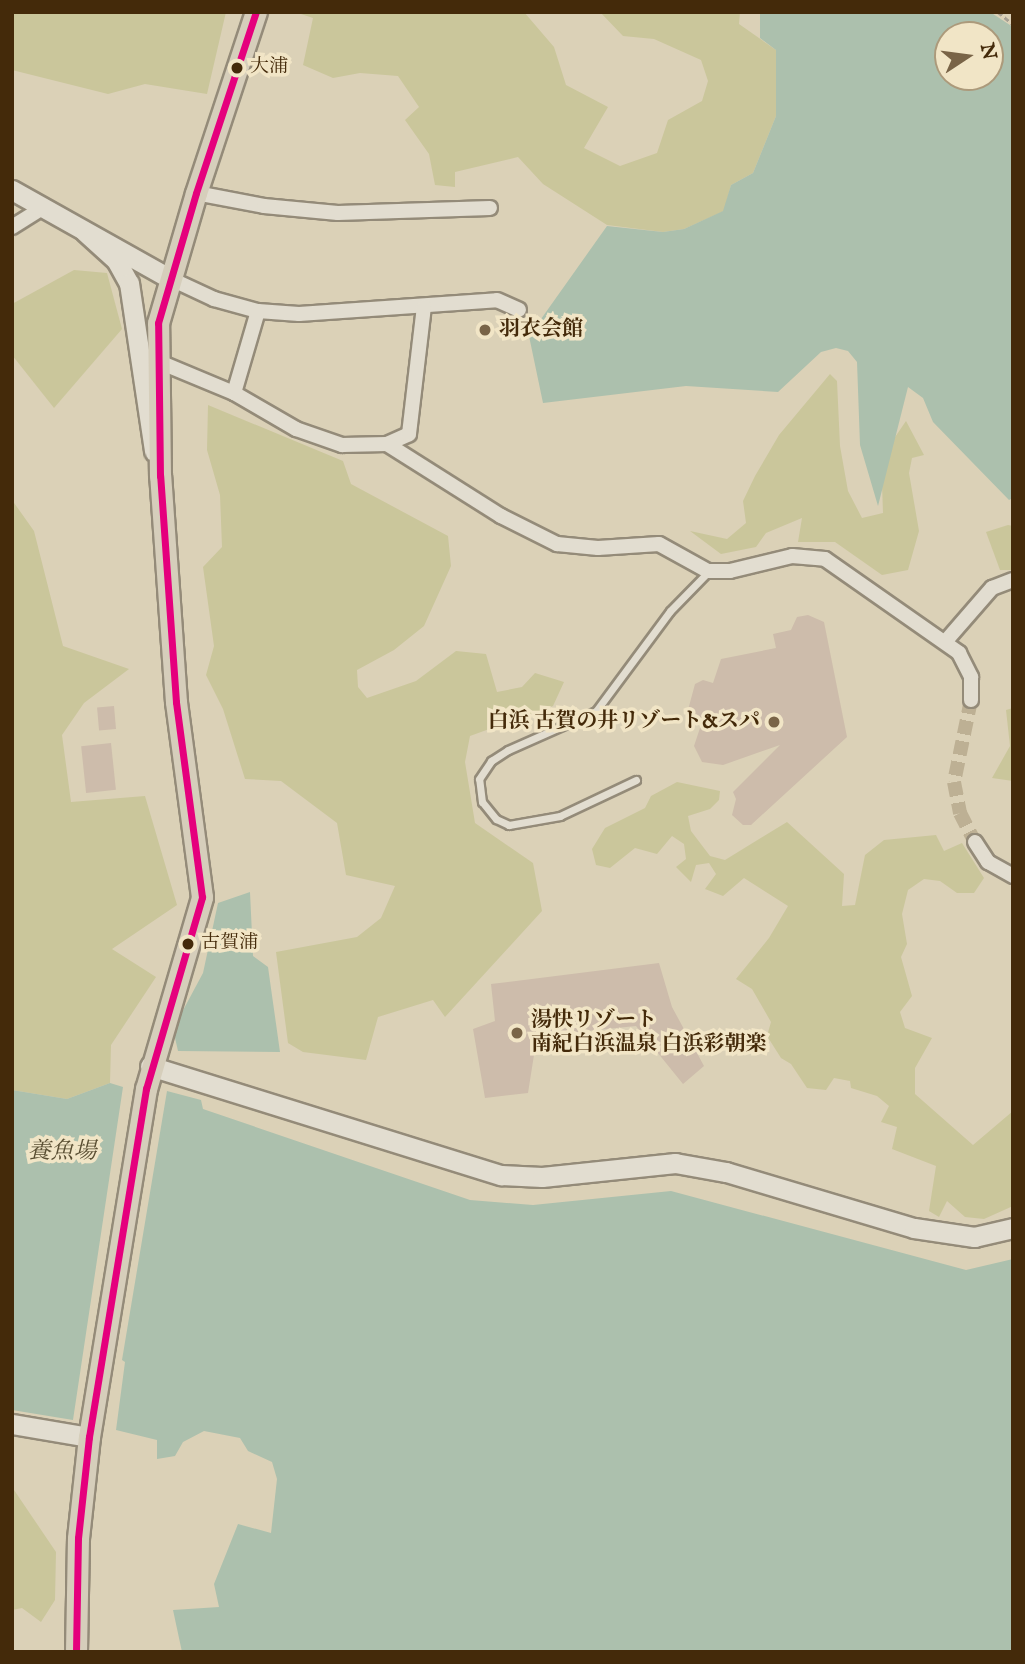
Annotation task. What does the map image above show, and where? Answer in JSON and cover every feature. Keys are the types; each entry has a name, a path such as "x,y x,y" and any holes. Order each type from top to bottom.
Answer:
{"main road":[{"path":"76,1652 78,1538 89,1437 150,1066 191,945 202,897 176,702 160,476 158,323 196,192 257,12"}],"street":[{"path":"12,190 169,278 214,299 258,311 299,314 496,300 519,310"},
{"path":"196,192 264,206 338,213 490,208"},
{"path":"12,228 44,207"},
{"path":"85,232 116,260 130,283 145,405 160,476"},
{"path":"157,361 234,393 296,429 342,445 387,444 409,434 424,307"},
{"path":"234,393 258,311"},
{"path":"387,444 501,516 557,544 598,548 659,544 708,571 730,571 792,555 825,559 959,653 971,677 971,700"},
{"path":"945,642 992,588 1013,580"},
{"path":"975,842 988,862 1013,876"},
{"path":"150,1066 501,1175 541,1177 675,1163 726,1172 914,1228 974,1237 1013,1228"},
{"path":"12,1424 89,1437"}],"lane":[{"path":"636,780 560,816 509,825 496,819 481,802 479,779 491,761 508,750 596,711 670,611 708,571"}],"path":[{"path":"998,12 1013,24"}],"shaded area":[{"path":"12,12 226,12 207,94 145,84 108,94 12,70"},
{"path":"295,12 524,12 554,47 566,85 608,107 584,148 620,166 657,153 668,120 702,101 708,81 701,60 654,39 623,36 600,12 740,12 739,24 776,50 776,116 753,173 731,185 724,211 684,229 663,232 607,225 543,184 518,157 455,172 455,187 435,185 429,154 405,120 419,107 398,76 360,73 333,78 303,65 313,18"},
{"path":"74,270 107,273 122,329 54,408 12,355 12,304"},
{"path":"830,374 837,381 840,446 848,491 862,518 883,513 882,484 891,443 906,421 924,455 912,458 909,473 919,531 908,570 882,575 835,542 798,542 802,518 766,533 756,547 721,554 690,531 727,539 746,523 743,501 755,476 779,435"},
{"path":"208,405 343,461 351,484 448,536 451,566 424,626 394,650 357,670 358,687 367,698 416,681 456,651 486,654 497,692 522,687 535,673 564,682 553,706 470,736 465,762 475,823 533,863 542,911 445,1017 433,1000 378,1017 366,1060 303,1052 288,1043 276,952 357,937 381,918 395,886 346,875 337,823 281,781 245,779 223,709 206,675 214,646 203,567 222,547 220,495 207,450"},
{"path":"12,500 34,531 63,646 129,669 84,703 62,735 71,802 145,796 177,905 112,949 156,977 111,1045 110,1083 67,1099 12,1090"},
{"path":"1013,526 1013,570 1000,570 986,532"},
{"path":"1013,708 1013,781 992,778 1010,746 1006,710"},
{"path":"677,782 720,791 719,800 710,809 688,816 691,831 710,856 725,860 787,822 844,874 842,906 855,905 865,855 884,840 936,835 944,851 962,843 984,878 974,893 957,893 940,881 924,879 908,890 902,914 907,944 901,957 912,996 900,1012 905,1028 932,1038 915,1068 915,1094 973,1145 1013,1111 1013,1206 984,1219 965,1217 947,1201 939,1217 929,1211 936,1166 892,1149 897,1127 881,1122 889,1106 877,1096 851,1088 850,1081 834,1078 826,1090 807,1088 791,1064 781,1058 767,1036 771,1022 752,989 736,979 769,938 788,906 744,878 723,896 705,889 716,874 709,863 696,865 691,882 676,867 686,859 684,844 672,836 657,854 635,848 610,868 596,865 592,849 605,828 645,808 651,796"},
{"path":"12,1487 56,1552 55,1600 41,1622 22,1608 12,1610"}],"water":[{"path":"760,12 990,12 1004,21 934,21 934,91 1004,91 1004,21 1013,27 1013,498 1009,500 933,422 923,398 908,387 878,506 860,445 857,362 848,351 836,348 821,352 778,392 686,386 543,403 529,336 607,226 663,232 684,229 723,211 731,185 753,173 776,116 776,50 760,38"},
{"path":"250,892 253,956 268,967 280,1052 178,1051 173,1029 203,973 218,903"},
{"name":"養魚場","path":"110,1083 123,1087 73,1420 12,1410 12,1090 67,1099"},
{"path":"167,1091 201,1100 203,1109 470,1200 533,1205 671,1191 966,1270 1013,1259 1013,1652 182,1652 173,1610 219,1607 214,1584 238,1524 271,1533 277,1479 272,1462 248,1451 240,1438 204,1431 183,1442 175,1456 157,1459 157,1440 116,1430 125,1362 122,1360"}],"building":[{"name":"白浜 古賀の井リゾート&スパ","path":"808,615 824,622 847,737 751,825 743,825 732,815 736,799 733,792 780,745 723,765 702,762 694,746 703,719 688,710 695,684 703,680 713,683 721,659 776,648 773,634 791,630 797,617"},
{"path":"114,706 116,729 99,730 97,707"},
{"path":"111,743 116,790 86,793 81,746"},
{"name":"湯快リゾート 南紀白浜温泉 白浜彩朝楽","path":"659,963 672,1007 704,1066 683,1084 636,1026 537,1036 528,1093 485,1098 473,1029 495,1021 491,984"}],"tunnel":[{"path":"971,700 954,782 960,813 975,842"}],"transit line":[{"path":"76,1652 78,1538 89,1437 146,1089 202,897 176,702 160,476 158,323 196,193 256,12"}],"place":[{"name":"大浦","path":"237,68"},
{"name":"羽衣会館","path":"485,330"},
{"name":"白浜 古賀の井リゾート&スパ","path":"774,722"},
{"name":"古賀浦","path":"188,944"},
{"name":"湯快リゾート 南紀白浜温泉 白浜彩朝楽","path":"517,1033"}]}
